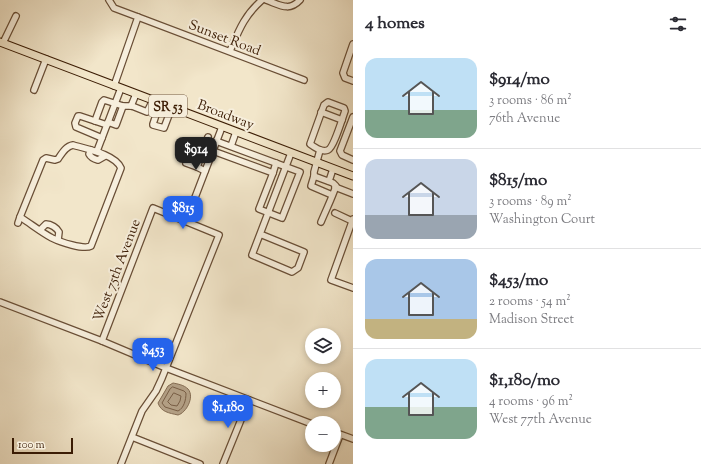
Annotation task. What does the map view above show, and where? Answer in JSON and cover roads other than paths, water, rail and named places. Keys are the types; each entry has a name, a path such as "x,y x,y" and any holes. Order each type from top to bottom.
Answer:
{"main road":[{"name":"Broadway","path":"2,43 353,176"}],"street":[{"name":"Sunset Road","path":"109,0 114,8 304,80"},
{"path":"230,51 243,22 251,10 262,0"},
{"path":"266,0 288,8 293,7 300,0"},
{"path":"2,43 16,16"},
{"path":"97,151 115,104 118,87 138,17"},
{"path":"353,46 343,74 345,78 353,81"},
{"path":"34,90 46,59"},
{"path":"131,106 136,94"},
{"path":"94,121 102,102 106,100 115,104 131,106 148,112 157,102"},
{"path":"157,102 153,125 164,128 172,107"},
{"path":"328,102 346,109 342,120 332,147 326,151 320,150 310,144 324,105 328,102"},
{"path":"102,138 75,126 78,116 115,125 123,106"},
{"path":"321,112 342,120"},
{"path":"110,116 118,119"},
{"path":"353,117 340,151 342,155 353,160"},
{"path":"121,464 142,411 156,391 166,368 219,235 186,221 222,126"},
{"path":"231,146 236,132"},
{"path":"196,168 208,137"},
{"path":"216,141 231,146 300,172 282,218 259,209 276,163"},
{"path":"18,223 20,217 43,160 46,158 54,160 58,159 65,149 73,145 97,151 116,161 121,168 91,246 88,248 54,239 20,217"},
{"path":"205,146 273,173"},
{"path":"91,150 89,154 95,159 98,160 105,156"},
{"path":"320,150 311,186 332,195"},
{"path":"260,234 304,252 298,268 292,272 252,255 285,166 291,153"},
{"path":"186,164 205,171"},
{"path":"329,182 333,169"},
{"path":"314,176 335,184 335,187 353,194"},
{"path":"321,222 335,187"},
{"name":"West 75th Avenue","path":"102,341 153,208 186,221"},
{"path":"334,214 353,220 350,233 338,257 331,280 353,288"},
{"path":"40,230 46,224 57,229 60,232 58,240"},
{"path":"0,302 305,421"},
{"path":"223,464 249,400"},
{"path":"341,435 353,439"},
{"path":"132,437 200,464"},
{"path":"329,464 334,452"}],"water":[{"path":"173,383 188,389 191,396 187,408 178,415 163,410 158,403 168,386"}]}
